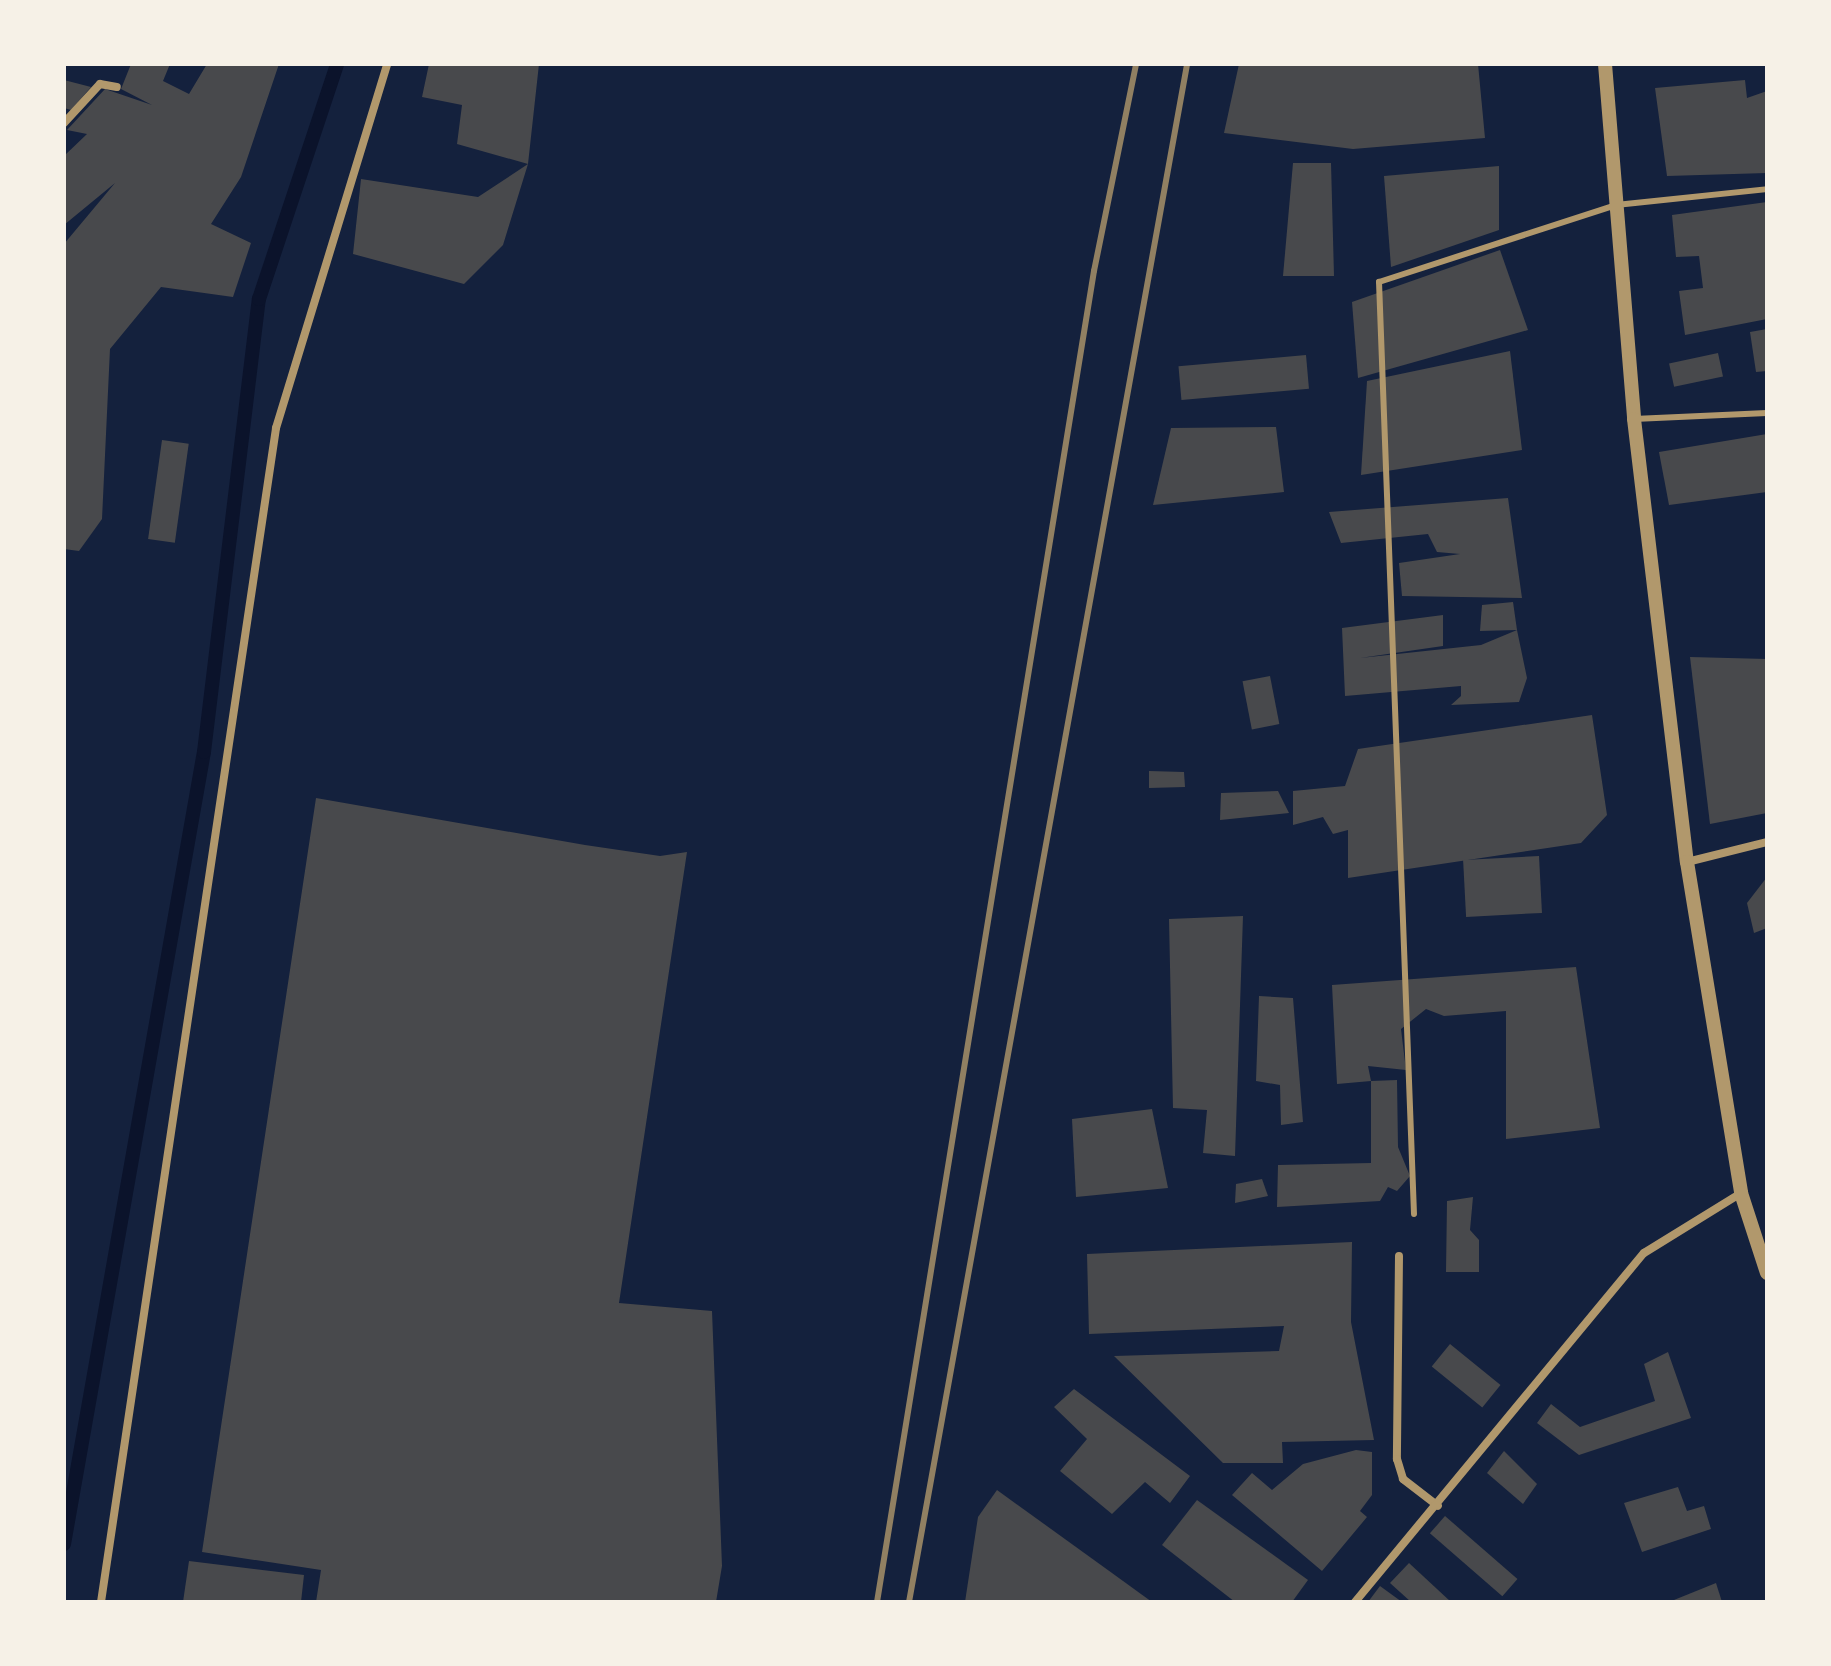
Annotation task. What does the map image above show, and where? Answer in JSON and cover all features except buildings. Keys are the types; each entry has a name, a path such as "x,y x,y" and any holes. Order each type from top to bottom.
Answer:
{"street":[{"path":"101,1602 276,428 387,64"},
{"path":"1605,64 1634,419 1687,862 1741,1193 1767,1273"},
{"path":"64,123 100,84 117,87"},
{"path":"1687,862 1767,842"},
{"path":"1355,1602 1438,1506 1644,1253 1741,1193"},
{"path":"1399,1256 1397,1459 1403,1479 1438,1506"}],"lane":[{"path":"1414,1214 1379,282 1616,205 1767,189"},
{"path":"1634,419 1767,413"}],"waterway":[{"path":"64,1544 204,752 259,299 337,64"}],"railway":[{"path":"877,1602 1094,271 1136,64"},
{"path":"909,1602 1187,64"}]}
